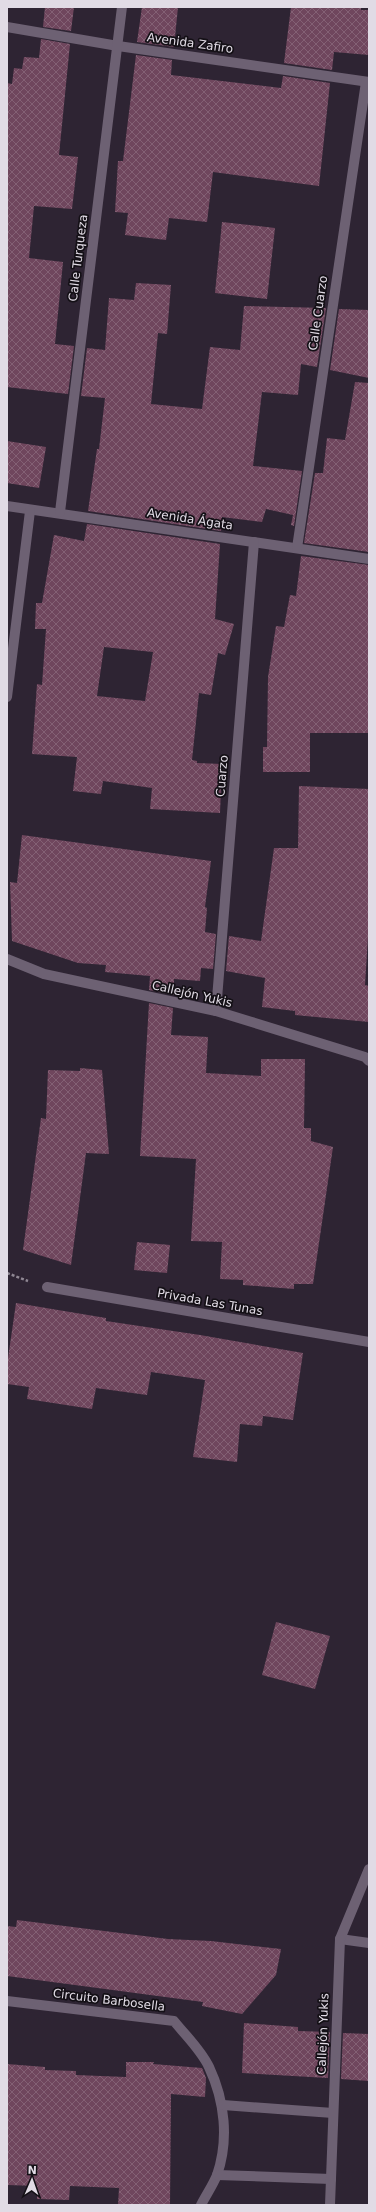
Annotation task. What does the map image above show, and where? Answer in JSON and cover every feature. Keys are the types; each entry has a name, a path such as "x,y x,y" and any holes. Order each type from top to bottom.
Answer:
{"street":[{"name":"Calle Turqueza","path":"60,512 122,7"},
{"name":"Avenida Zafiro","path":"7,27 118,46 367,82"},
{"name":"Calle Cuarzo","path":"297,548 367,82"},
{"name":"Avenida Ágata","path":"7,506 30,511 60,512 369,559"},
{"path":"7,697 30,511"},
{"name":"Cuarzo","path":"216,1012 254,542"},
{"name":"Callejón Yukis","path":"7,959 44,974 216,1012 365,1057 369,1061"},
{"name":"Privada Las Tunas","path":"47,1288 369,1342"},
{"name":"Callejón Yukis","path":"330,2205 340,1939 369,1869"},
{"path":"340,1939 369,1943"},
{"name":"Circuito Barbosella","path":"7,2001 174,2021 195,2045 209,2067 223,2105 224,2140 217,2175 201,2205"},
{"path":"223,2105 333,2112"},
{"path":"217,2175 331,2180"}],"building":[{"path":"45,7 74,7 71,31 43,27"},
{"path":"142,7 178,7 174,47 137,42"},
{"path":"291,7 361,7 361,10 369,10 369,55 334,52 332,70 284,63"},
{"path":"41,39 70,44 59,155 78,157 72,209 34,206 29,258 63,262 55,344 74,346 68,394 7,387 7,83 12,84 14,68 22,69 24,57 39,58"},
{"path":"136,55 172,60 171,75 281,88 283,76 330,83 319,186 213,172 207,222 169,218 166,240 125,235 128,213 115,212 118,161 123,161"},
{"path":"222,222 275,228 267,299 215,293"},
{"path":"136,283 171,285 167,334 158,333 151,404 202,409 210,347 240,350 244,306 326,308 317,367 301,364 298,395 262,392 253,466 302,471 294,526 291,525 293,515 266,509 262,522 222,517 221,531 88,511 97,449 99,449 105,398 81,396 87,348 105,350 109,298 134,300"},
{"path":"339,309 369,310 369,378 330,370"},
{"path":"355,382 369,383 369,552 304,543 315,473 323,473 327,438 345,440"},
{"path":"7,441 46,447 39,488 7,483"},
{"path":"87,524 220,544 215,619 234,624 225,655 218,653 211,695 199,693 192,760 197,761 197,763 222,764 220,813 150,809 152,788 103,781 101,794 73,791 77,757 32,754 37,684 42,685 46,629 35,629 36,603 42,603 54,535 84,541","holes":["104,647 153,652 145,701 97,696"]},
{"path":"301,556 369,565 369,733 310,733 310,772 263,772 263,747 267,747 268,677 276,626 284,627 290,595 296,596"},
{"path":"299,786 369,789 369,921 365,985 369,986 369,1022 295,1015 295,1011 262,1007 265,978 226,971 229,936 261,941 274,848 298,848"},
{"path":"22,835 211,861 205,907 207,908 205,932 216,934 213,969 201,968 200,981 174,979 174,995 149,990 150,976 105,972 106,965 78,963 12,941 10,882 17,883"},
{"path":"149,1003 173,1008 171,1035 208,1037 206,1073 261,1076 261,1059 305,1059 304,1128 311,1128 311,1141 333,1147 313,1284 294,1284 294,1289 243,1285 243,1280 220,1279 222,1242 191,1241 196,1159 140,1156"},
{"path":"80,1068 102,1070 109,1154 86,1153 71,1265 23,1250 41,1118 46,1119 48,1070 80,1071"},
{"path":"137,1242 170,1245 167,1273 134,1270"},
{"path":"16,1303 106,1318 106,1321 200,1335 303,1353 293,1420 263,1416 262,1426 240,1424 237,1462 193,1457 205,1380 151,1372 147,1395 96,1388 92,1409 27,1399 29,1387 7,1384 7,1365"},
{"path":"276,1622 330,1636 315,1689 262,1675"},
{"path":"17,1920 168,1939 211,1941 281,1949 276,1975 242,2014 202,2006 203,2002 7,1976 7,1926 16,1927"},
{"path":"244,2023 298,2027 298,2031 330,2032 328,2078 242,2073"},
{"path":"343,2033 369,2034 369,2081 341,2079"},
{"path":"126,2062 154,2062 153,2064 202,2068 206,2078 205,2097 171,2094 170,2205 118,2205 119,2188 70,2186 69,2200 37,2199 37,2186 7,2185 7,2064 45,2067 45,2070 76,2071 76,2075 126,2077"}]}
